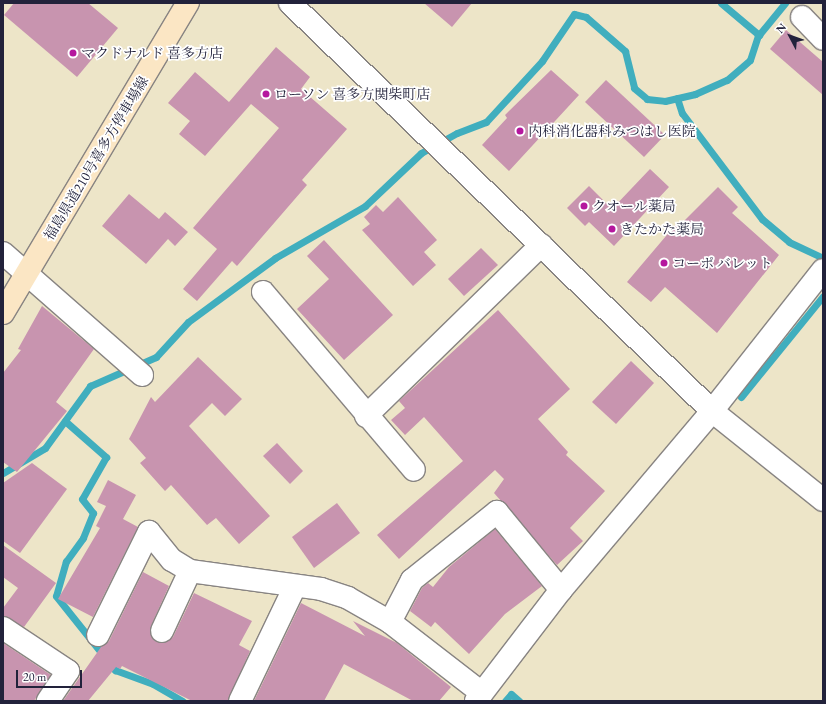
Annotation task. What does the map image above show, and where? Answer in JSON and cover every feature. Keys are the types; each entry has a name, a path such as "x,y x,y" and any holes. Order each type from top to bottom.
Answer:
{"main road":[{"name":"福島県道210号喜多方停車場線","path":"3,313 28,274 188,3"}],"street":[{"path":"290,3 541,244 712,411 823,500"},
{"path":"802,17 823,40"},
{"path":"366,416 541,244"},
{"path":"3,253 142,375"},
{"path":"98,635 149,532 172,560 190,571 295,586 348,598 390,622 479,697 561,590 712,411 823,270"},
{"path":"263,292 366,416 414,470"},
{"path":"390,622 412,580 497,512 561,590"},
{"path":"162,631 190,571"},
{"path":"240,701 295,586"},
{"path":"3,628 68,671 48,701"}],"building":[{"name":"マクドナルド 喜多方店","path":"14,3 88,3 118,28 77,77 4,15"},
{"path":"424,3 472,3 452,27"},
{"path":"786,30 823,62 823,95 770,49"},
{"path":"276,47 310,77 301,89 347,129 302,180 307,185 237,266 232,261 197,301 183,289 217,249 193,228 279,128 251,104 205,156 179,134 190,121 168,103 195,72 229,102"},
{"name":"内科消化器科みつはし医院","path":"551,70 579,95 509,171 482,145 507,118 505,115"},
{"path":"606,80 665,135 644,157 585,102"},
{"path":"650,169 669,187 614,246 589,222 585,226 567,208 589,186 612,209"},
{"path":"718,187 738,207 732,213 779,255 717,333 665,287 651,302 627,282 677,223 680,225"},
{"path":"129,194 159,219 165,212 188,232 175,246 168,239 146,264 102,226"},
{"path":"398,197 437,240 424,252 436,265 413,286 362,230 370,224 364,217 376,205 383,212"},
{"path":"324,240 393,315 344,360 297,309 329,279 307,256"},
{"path":"481,248 498,265 464,296 448,279"},
{"path":"42,306 94,349 56,402 67,411 17,472 3,462 3,373 21,350 18,349"},
{"path":"498,310 570,389 538,419 568,452 566,455 605,491 570,528 583,541 557,565 494,493 504,479 495,470 399,559 377,535 463,461 424,417 405,435 391,420 405,408 399,401"},
{"path":"198,357 242,399 225,416 212,403 189,426 270,516 239,544 216,518 207,525 171,485 165,491 140,463 146,458 129,439 151,397 155,402"},
{"path":"631,361 654,383 616,424 592,402"},
{"path":"277,443 303,471 290,484 263,456"},
{"path":"32,463 67,489 20,553 3,541 3,483"},
{"path":"108,480 136,495 123,519 138,527 93,617 58,599 100,528 96,526 106,506 97,502"},
{"path":"337,503 360,533 314,568 292,537"},
{"path":"495,529 542,586 505,614 469,654 435,622 431,627 410,611 422,588 428,583 433,587 449,567"},
{"path":"3,545 56,583 24,627 3,616 3,608 18,588 3,577"},
{"path":"143,572 169,586 151,626 152,638 157,642 163,643 173,637 194,593 252,621 239,645 250,651 228,701 192,701 122,666 120,669 116,667 88,701 63,701 101,647 109,641"},
{"path":"301,603 365,636 353,621 397,643 451,687 439,701 413,701 344,664 324,701 254,701"},
{"path":"3,643 51,675 34,701 3,701"}],"waterway":[{"path":"721,3 759,35"},
{"path":"3,473 45,448 90,386 156,357 188,322 275,258 365,206 421,153 457,133 486,122 542,61 574,14 586,17 625,51 634,88 647,99 665,101 695,94 727,80 750,60 758,36 785,3"},
{"path":"677,98 682,113 762,219 789,242 823,258"},
{"path":"741,397 823,296"},
{"path":"65,421 106,457 82,499 93,513 83,538 66,561 56,596 115,670 153,684 183,701"},
{"path":"505,701 511,694 519,701"}],"place":[{"name":"マクドナルド 喜多方店","path":"73,53"},
{"name":"ローソン 喜多方関柴町店","path":"266,94"},
{"name":"内科消化器科みつはし医院","path":"520,131"},
{"name":"クオール薬局","path":"584,206"},
{"name":"きたかた薬局","path":"612,229"},
{"name":"コーポ バレット","path":"664,263"}]}
